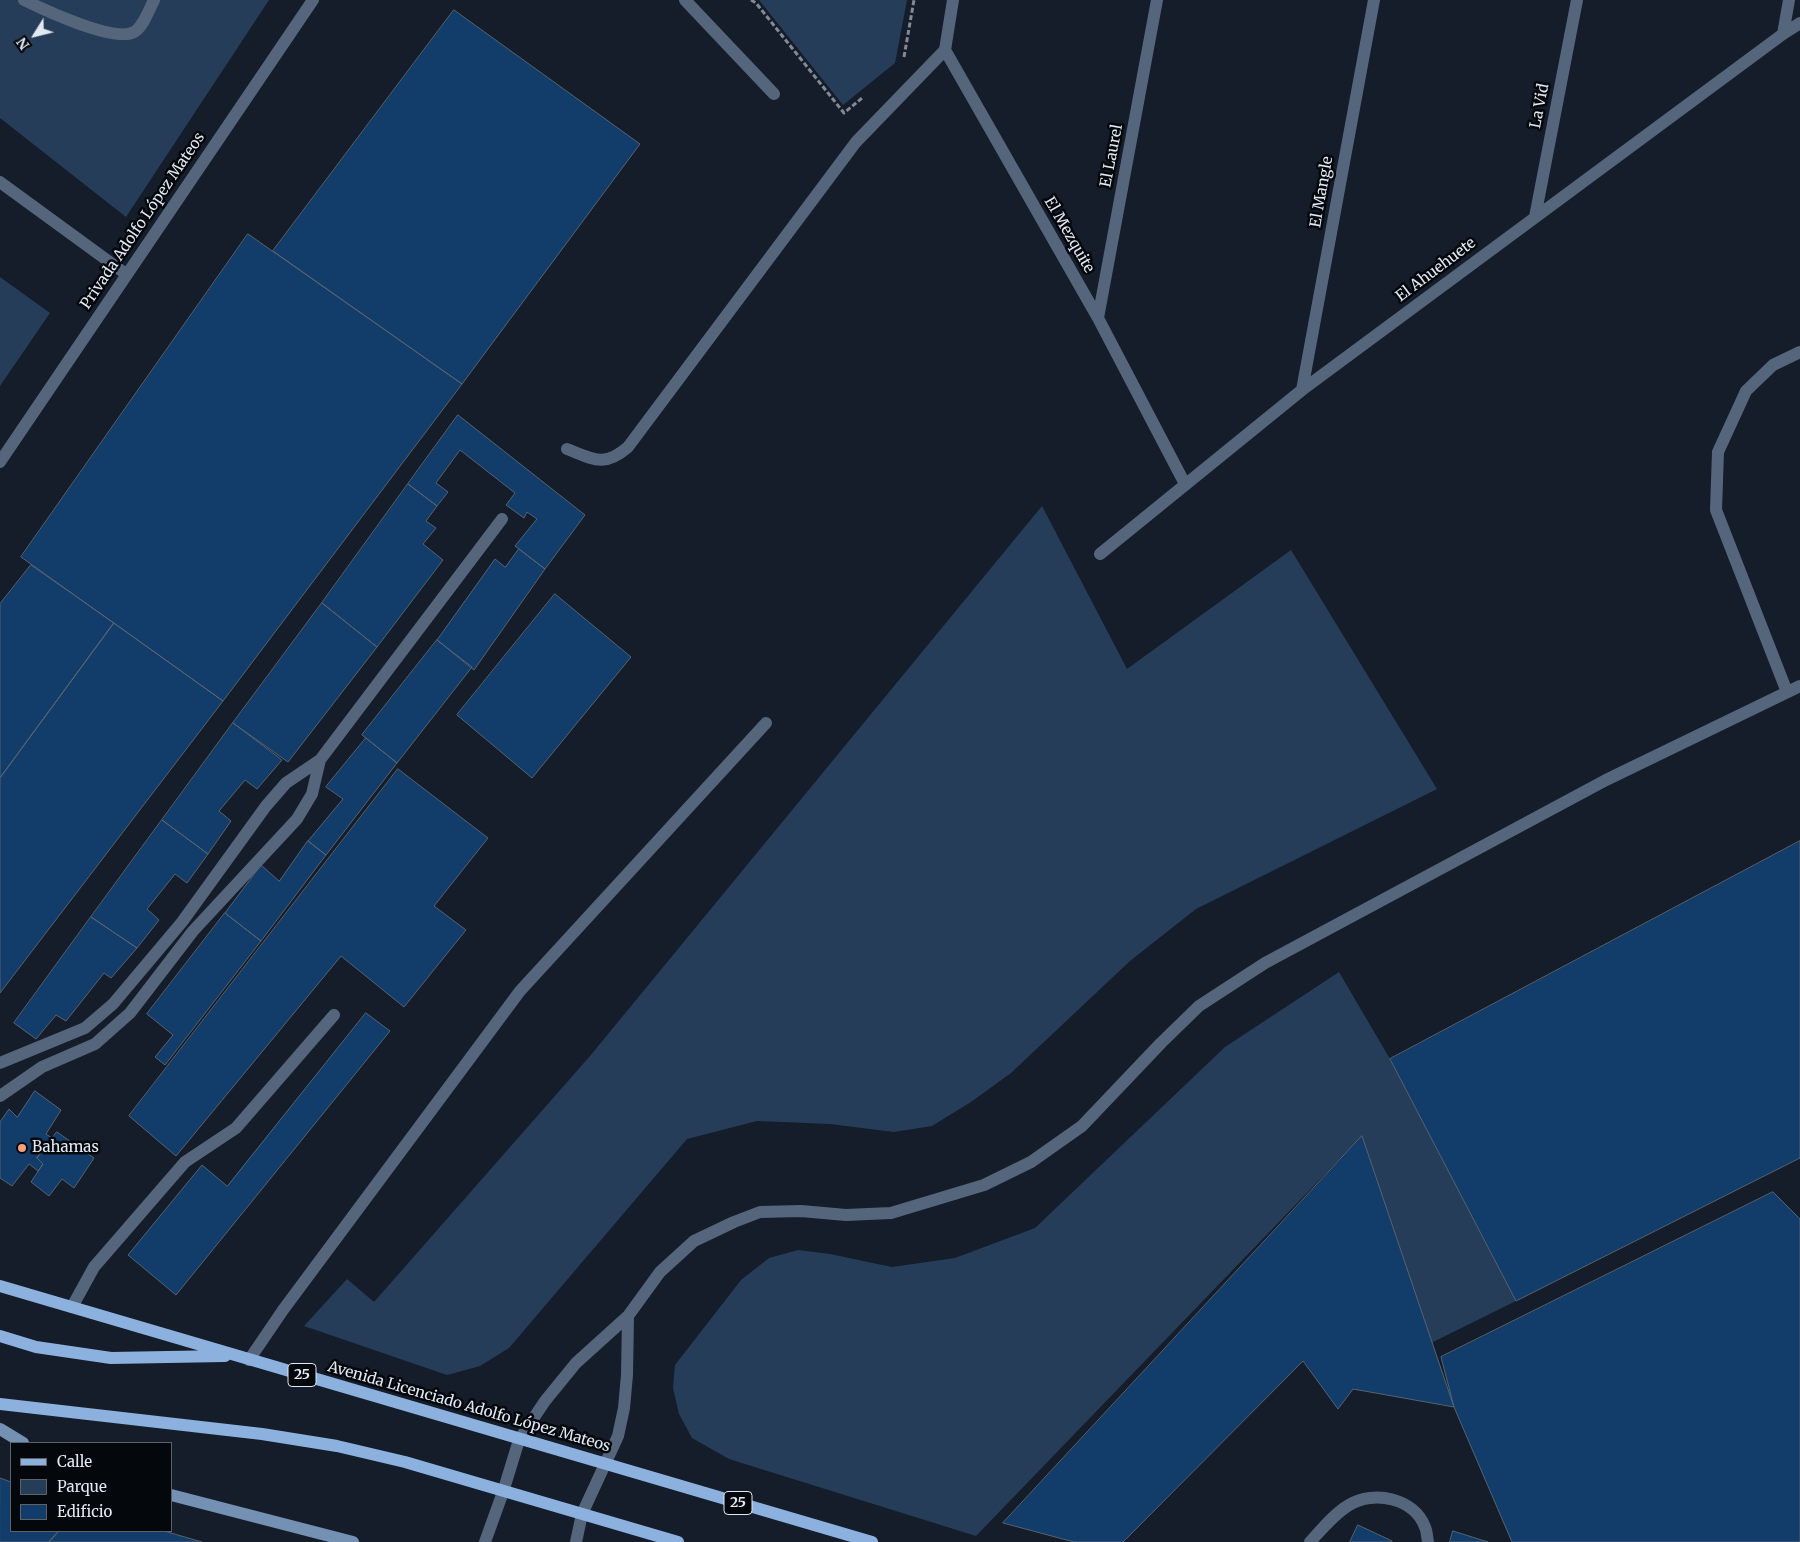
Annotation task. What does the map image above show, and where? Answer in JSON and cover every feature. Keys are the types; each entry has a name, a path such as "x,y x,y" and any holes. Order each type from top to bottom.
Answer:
{"main road":[{"name":"Avenida Licenciado Adolfo López Mateos","path":"0,1286 519,1440 605,1463 872,1542"},
{"path":"0,1336 36,1347 111,1358 243,1358"},
{"path":"0,1404 252,1433 337,1446 405,1462 678,1542"}],"street":[{"path":"24,0 52,14 103,31 123,34 131,34 139,29 154,0"},
{"name":"Privada Adolfo López Mateos","path":"0,462 313,0"},
{"path":"685,0 774,94"},
{"path":"567,449 596,461 609,459 620,454 628,447 856,142 945,50 953,0"},
{"name":"El Laurel","path":"1098,318 1157,0"},
{"name":"El Mangle","path":"1302,390 1374,0"},
{"name":"La Vid","path":"1535,217 1577,0"},
{"path":"1783,34 1789,0"},
{"name":"El Ahuehuete","path":"1100,554 1302,390 1783,34 1800,24"},
{"name":"El Mezquite","path":"945,50 1098,318 1186,484"},
{"path":"0,182 126,274"},
{"path":"1786,692 1716,510 1718,452 1746,391 1773,365 1800,352"},
{"path":"0,1063 85,1028 113,1004 182,922 266,806 286,783 320,760 502,520"},
{"path":"485,1542 519,1440 561,1379 628,1316 660,1272 694,1241 760,1212 801,1211 846,1215 891,1213 984,1184 1031,1162 1082,1126 1161,1042 1199,1006 1265,963 1606,780 1800,686"},
{"path":"243,1358 289,1302 520,991 766,723"},
{"path":"0,1096 42,1067 95,1044 130,1012 193,931 297,819 312,794 320,760"},
{"path":"72,1308 94,1267 185,1162 236,1128 334,1015"},
{"path":"576,1542 582,1514 618,1436 624,1408 627,1376 628,1316"},
{"path":"0,1429 21,1442"},
{"path":"172,1495 353,1542"},
{"path":"1310,1542 1349,1505 1366,1498 1385,1497 1405,1506 1418,1515 1425,1527 1428,1542"}],"path":[{"path":"751,0 756,3 844,113 865,96"},
{"path":"904,57 914,0"}],"green space":[{"path":"0,0 269,0 126,217 0,118"},
{"path":"759,0 907,0 895,63 843,105"},
{"path":"0,277 50,313 0,386"},
{"path":"1042,506 1127,669 1291,550 1437,789 1196,909 1130,961 1011,1073 971,1102 932,1126 894,1132 830,1124 757,1121 687,1139 509,1348 480,1366 447,1375 304,1326 347,1279 374,1302 590,1056"},
{"path":"1339,972 1390,1059 1516,1301 1431,1343 1362,1136 976,1536 729,1459 692,1438 679,1414 673,1388 675,1365 741,1280 769,1258 798,1250 830,1254 892,1267 955,1258 1035,1228 1225,1047"}],"building":[{"path":"454,10 640,144 462,384 273,251"},
{"path":"248,234 462,384 223,701 21,557"},
{"path":"458,415 585,515 545,569 515,546 537,519 527,512 524,518 506,505 515,493 460,450 436,483 448,492 437,506 408,484"},
{"path":"408,484 437,506 426,521 436,528 423,544 443,560 377,647 322,603"},
{"path":"519,549 545,569 474,670 437,640 495,559 505,567"},
{"path":"31,565 114,623 0,778 0,604"},
{"path":"555,594 631,657 532,778 457,715"},
{"path":"322,603 377,647 288,762 233,723"},
{"path":"114,623 223,701 0,993 0,778"},
{"path":"437,640 472,667 397,763 362,735"},
{"path":"233,723 282,760 257,789 245,780 219,811 231,821 208,854 162,820"},
{"path":"366,738 397,763 326,855 308,841 343,799 326,787"},
{"path":"398,769 488,838 434,906 466,930 404,1007 341,956 176,1156 129,1116"},
{"path":"162,820 208,854 187,883 175,874 147,909 159,920 137,948 91,917"},
{"path":"308,841 326,855 261,941 225,913 261,865 279,881"},
{"path":"1800,841 1800,1158 1516,1301 1390,1059"},
{"path":"225,913 261,941 165,1065 155,1057 173,1035 147,1014"},
{"path":"91,917 137,948 111,978 104,973 66,1021 56,1015 36,1039 14,1023"},
{"path":"366,1013 390,1031 176,1295 128,1255 202,1165 227,1186"},
{"name":"Bahamas","path":"35,1091 61,1110 46,1134 52,1138 37,1158 43,1164 38,1171 29,1164 12,1186 0,1178 0,1122 9,1109 17,1117"},
{"path":"57,1132 94,1158 74,1188 62,1179 49,1196 31,1182 43,1164 37,1158"},
{"path":"1362,1136 1454,1407 1353,1389 1338,1409 1303,1361 1123,1542 1074,1542 1003,1523"},
{"path":"1773,1192 1800,1219 1800,1542 1512,1542 1454,1407 1441,1357"},
{"path":"0,1478 10,1482 10,1532 58,1532 49,1542 0,1542"},
{"path":"1358,1525 1392,1541 1392,1542 1350,1542"},
{"path":"1453,1531 1488,1542 1450,1542"},
{"path":"58,1532 167,1532 202,1542 49,1542"}],"place":[{"name":"Bahamas","path":"22,1148"}]}
